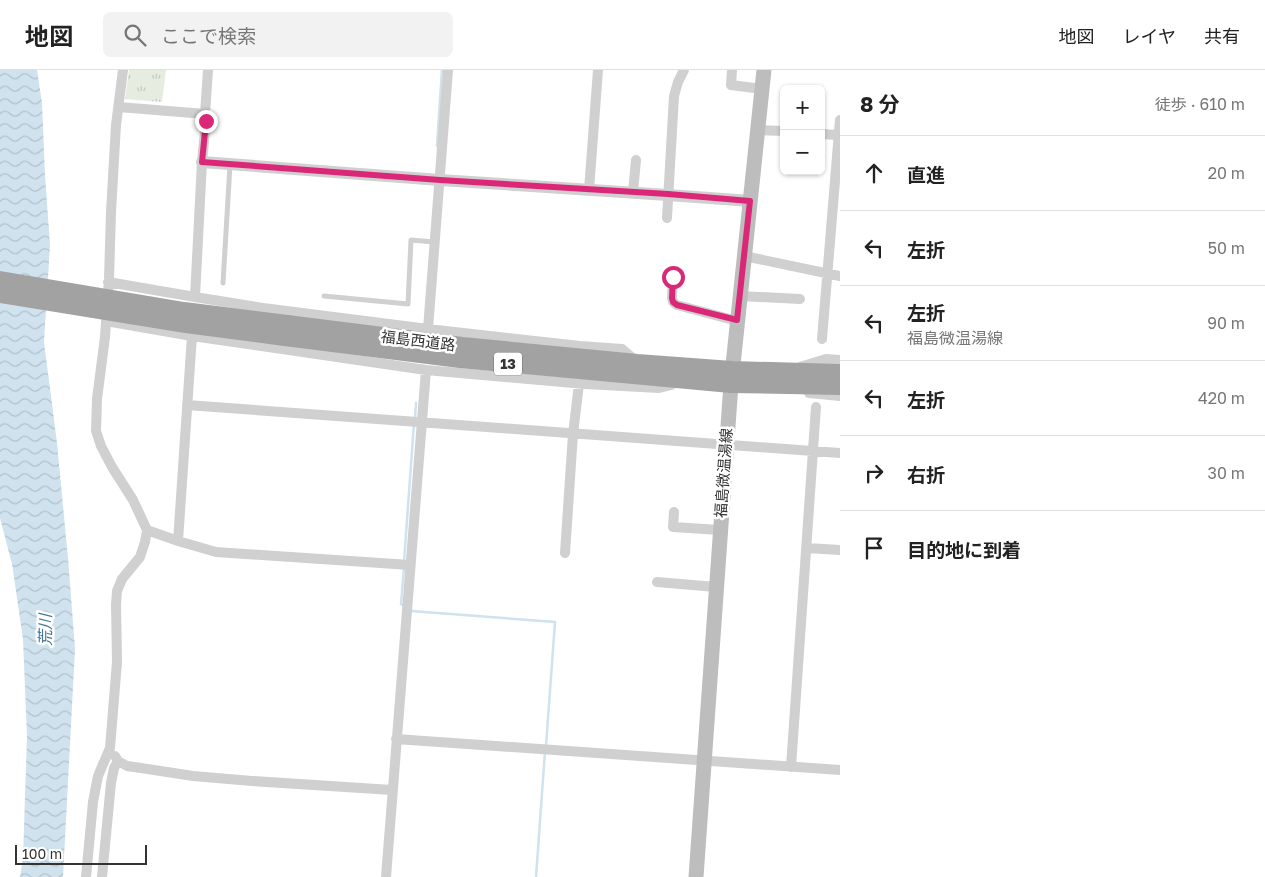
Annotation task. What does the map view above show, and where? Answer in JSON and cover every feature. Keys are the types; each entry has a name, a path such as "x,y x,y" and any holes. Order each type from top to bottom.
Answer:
{"highway":[{"name":"福島西道路","path":"0,280 460,359 679,379 785,378 840,373"},
{"name":"福島西道路","path":"0,294 186,324 286,330 637,362 732,377"},
{"name":"福島西道路","path":"785,378 840,386"}],"main road":[{"name":"福島微温湯線","path":"696,877 726,445 737,320 764,70"}],"street":[{"path":"86,877 92,802 98,776 110,748 117,662 117,591 122,579 140,557 147,530 133,500 108,460 96,431 97,399 106,321 110,212 116,125 123,70"},
{"path":"195,297 208,70"},
{"path":"428,329 448,70"},
{"path":"589,190 598,70"},
{"path":"667,218 674,96 684,70"},
{"path":"732,70 731,85 762,89"},
{"path":"119,107 205,114"},
{"path":"822,340 827,274 837,201 840,120"},
{"path":"758,130 780,132"},
{"path":"825,134 838,135"},
{"path":"633,192 636,160"},
{"path":"202,162 750,201"},
{"path":"744,256 840,276"},
{"path":"673,277 672,298 673,302 677,305 737,320"},
{"path":"108,282 263,308 428,329 622,349 637,362"},
{"path":"740,296 800,299"},
{"path":"106,321 192,336 426,370 578,384 659,388 671,385 679,379"},
{"path":"178,540 192,336"},
{"path":"785,378 826,359 840,360"},
{"path":"386,877 426,370"},
{"path":"785,378 811,394 840,396"},
{"path":"565,553 578,384"},
{"path":"187,405 840,453"},
{"path":"791,767 816,407"},
{"path":"674,512 673,527 720,530"},
{"path":"147,530 216,552 410,565"},
{"path":"807,548 840,550"},
{"path":"657,582 716,587"},
{"path":"396,739 840,770"},
{"path":"110,748 118,761 127,766 192,776 392,790"},
{"path":"102,877 111,783 114,768 118,761"}],"lane":[{"path":"223,283 230,164"},
{"path":"324,296 408,304 411,240 435,242"}],"green space":[{"path":"129,70 166,70 162,102 125,99"}],"water":[{"name":"荒川","path":"0,70 37,70 42,103 50,245 44,342 57,443 75,649 63,877 20,877 23,858 27,737 23,639 12,564 0,518"}],"waterway":[{"path":"437,146 442,70"},
{"path":"415,418 416,403"},
{"path":"404,562 414,423"},
{"path":"404,568 401,604 404,606"},
{"path":"411,611 555,622 546,746"},
{"path":"536,877 545,751"}],"route":[{"path":"206,121 202,162 750,201 737,320 677,305 673,302 672,298 673,277"}]}
